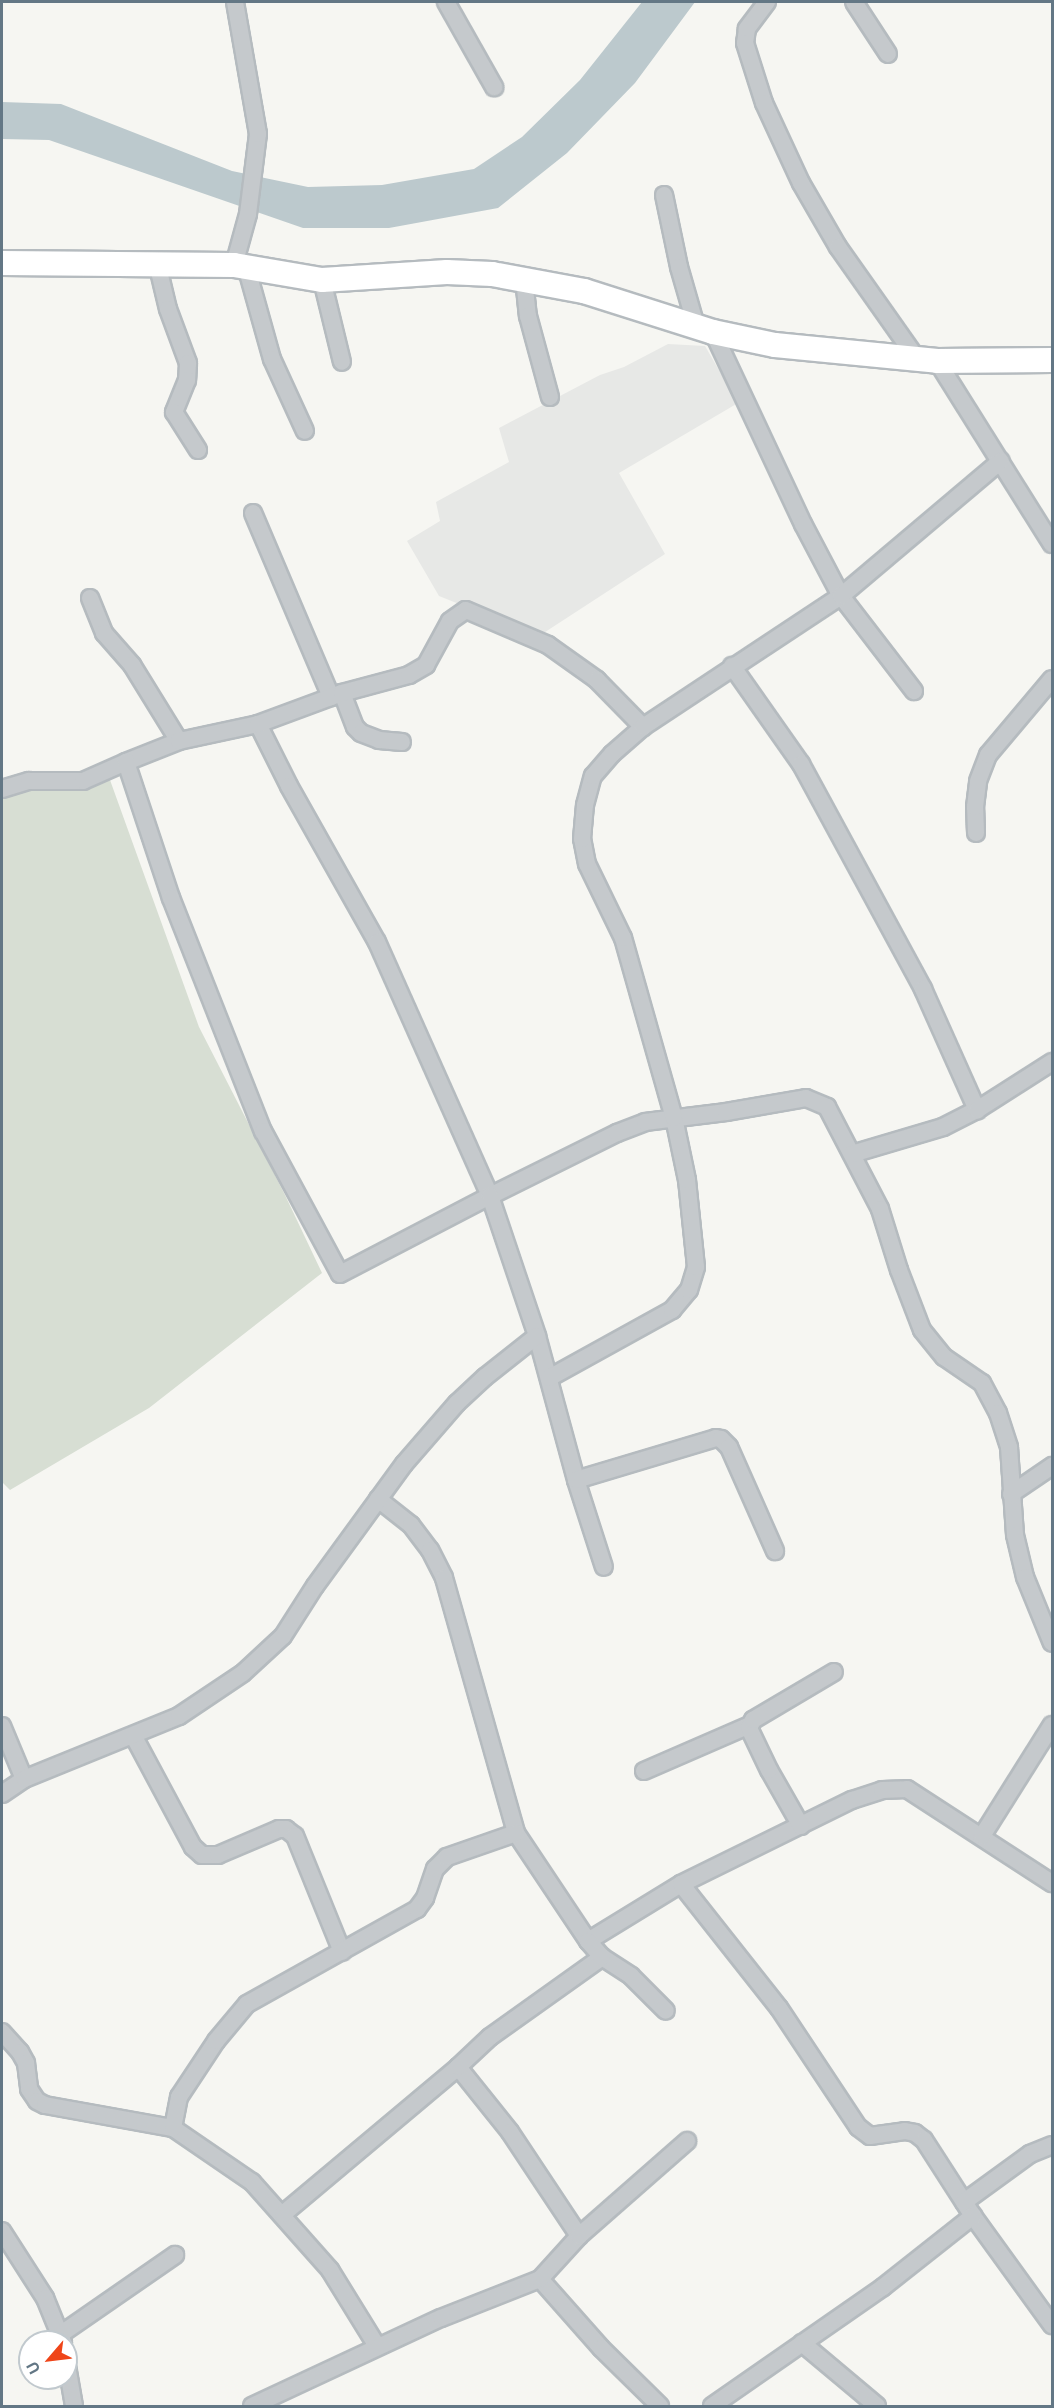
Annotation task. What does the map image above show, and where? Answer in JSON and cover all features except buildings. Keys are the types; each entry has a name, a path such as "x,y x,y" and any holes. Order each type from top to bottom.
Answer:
{"street":[{"path":"235,2 258,134 240,265 272,359 306,431"},
{"path":"446,2 494,87"},
{"path":"767,2 747,29 745,43 764,103 801,183 838,247 927,360 1001,461 1053,544"},
{"path":"854,2 888,54"},
{"path":"664,195 679,267 705,329 803,524 841,596 914,691"},
{"path":"2,263 240,265 322,280 447,273 492,274 584,291 705,329 776,345 927,360 1053,360"},
{"path":"157,263 168,309 188,363 187,380 174,412 198,450"},
{"path":"524,279 528,316 550,397"},
{"path":"322,280 342,362"},
{"path":"549,1378 672,1310 689,1290 696,1267 687,1180 674,1118 623,938 586,864 582,839 587,792 593,776 612,754 643,727 841,596 1001,461"},
{"path":"253,513 336,695 355,727 362,733 379,740 402,742"},
{"path":"90,597 104,633 132,665 179,741"},
{"path":"2,789 29,781 83,781 179,741 258,724 336,695 419,670 426,665 450,621 466,610 548,645 597,680 643,727"},
{"path":"732,666 801,764 924,988 977,1110"},
{"path":"976,833 975,807 978,781 988,755 1053,680"},
{"path":"258,724 289,786 377,942 490,1196 537,1336 576,1480 604,1567"},
{"path":"126,762 171,898 262,1131 340,1274 490,1196 617,1133 645,1122 812,1099 827,1107 880,1209 898,1270 922,1330 944,1357 982,1383 991,1396 1009,1447 1015,1535 1025,1577 1053,1643"},
{"path":"852,1154 944,1127 977,1110 1053,1062"},
{"path":"2,1794 24,1779 134,1737 179,1716 243,1673 283,1636 315,1586 404,1464 457,1403 485,1377 537,1336"},
{"path":"576,1480 722,1438 729,1447 775,1551"},
{"path":"1011,1494 1053,1466"},
{"path":"378,1499 411,1525 430,1550 444,1578 516,1833 588,1941 602,1957 631,1976 666,2011"},
{"path":"644,1771 750,1725 753,1720 834,1672"},
{"path":"750,1725 751,1733 769,1770 801,1826"},
{"path":"982,1836 1053,1725"},
{"path":"2,1726 24,1779"},
{"path":"134,1737 193,1847 202,1855 218,1855 279,1829 286,1829 296,1836 342,1952"},
{"path":"588,1941 681,1884 867,1794 907,1789 1053,1883"},
{"path":"173,2128 179,2097 216,2041 248,2004 417,1909 425,1898 435,1869 447,1857 516,1833"},
{"path":"681,1884 779,2008 861,2131 875,2136 905,2131 918,2135 1053,2325"},
{"path":"283,2214 512,2019 602,1957"},
{"path":"2,2032 20,2052 26,2063 29,2089 37,2101 45,2105 173,2128 252,2182 283,2214 330,2270 377,2346"},
{"path":"458,2067 510,2132 579,2236"},
{"path":"252,2406 377,2346 540,2279 579,2236 687,2141"},
{"path":"712,2406 884,2287 1030,2154 1053,2145"},
{"path":"2,2231 45,2298 59,2330"},
{"path":"73,2330 175,2256"},
{"path":"540,2279 602,2348 659,2406"},
{"path":"802,2343 877,2406"},
{"path":"71,2390 74,2406"}],"shaded area":[{"path":"642,2 695,2 635,83 567,153 498,208 389,228 303,228 49,140 2,139 2,102 61,104 232,171 308,187 382,185 474,169 522,137 580,80"},
{"path":"668,344 705,346 738,403 619,473 665,554 539,636 439,596 407,541 440,521 436,502 509,462 499,428 600,375 624,367"},
{"path":"110,780 199,1027 322,1273 149,1408 10,1490 2,1482 2,798 15,788 59,790"}]}
